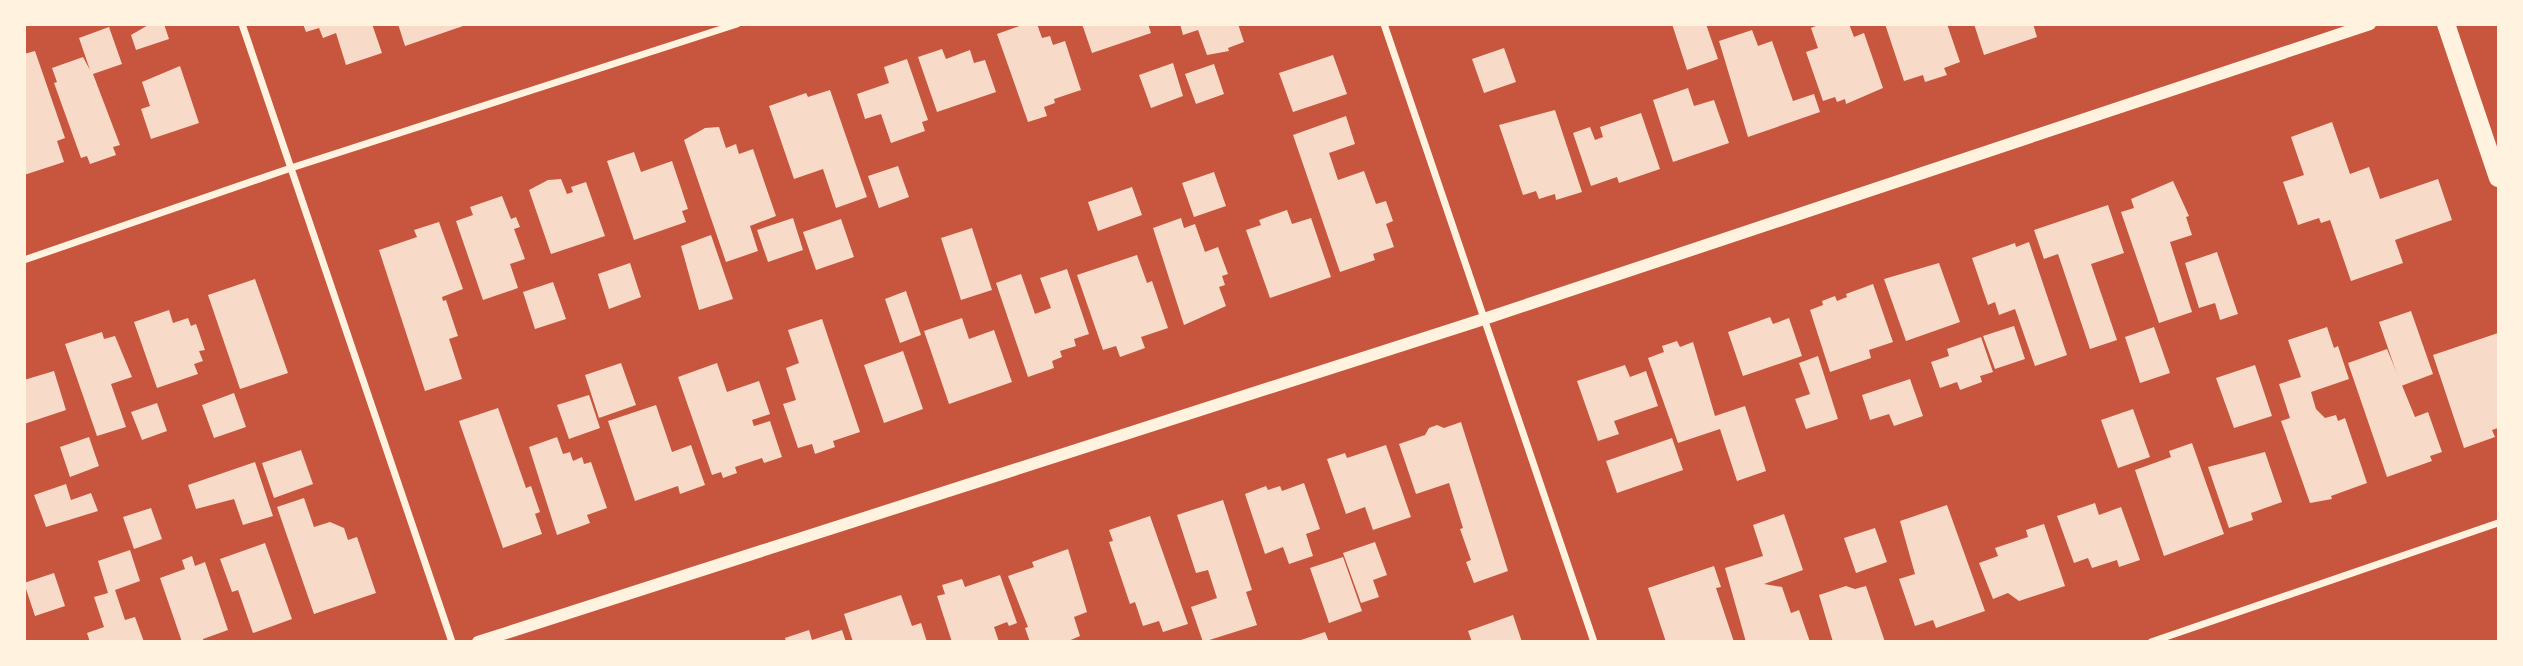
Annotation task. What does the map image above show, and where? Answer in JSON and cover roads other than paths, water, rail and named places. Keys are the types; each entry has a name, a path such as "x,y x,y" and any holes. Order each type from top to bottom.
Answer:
{"main road":[{"path":"2446,24 2498,178"}],"street":[{"path":"242,24 452,642"},
{"path":"24,260 291,168 737,24"},
{"path":"1384,24 1594,642"},
{"path":"478,642 1485,319 2370,24"},
{"path":"2151,642 2498,523"}]}
